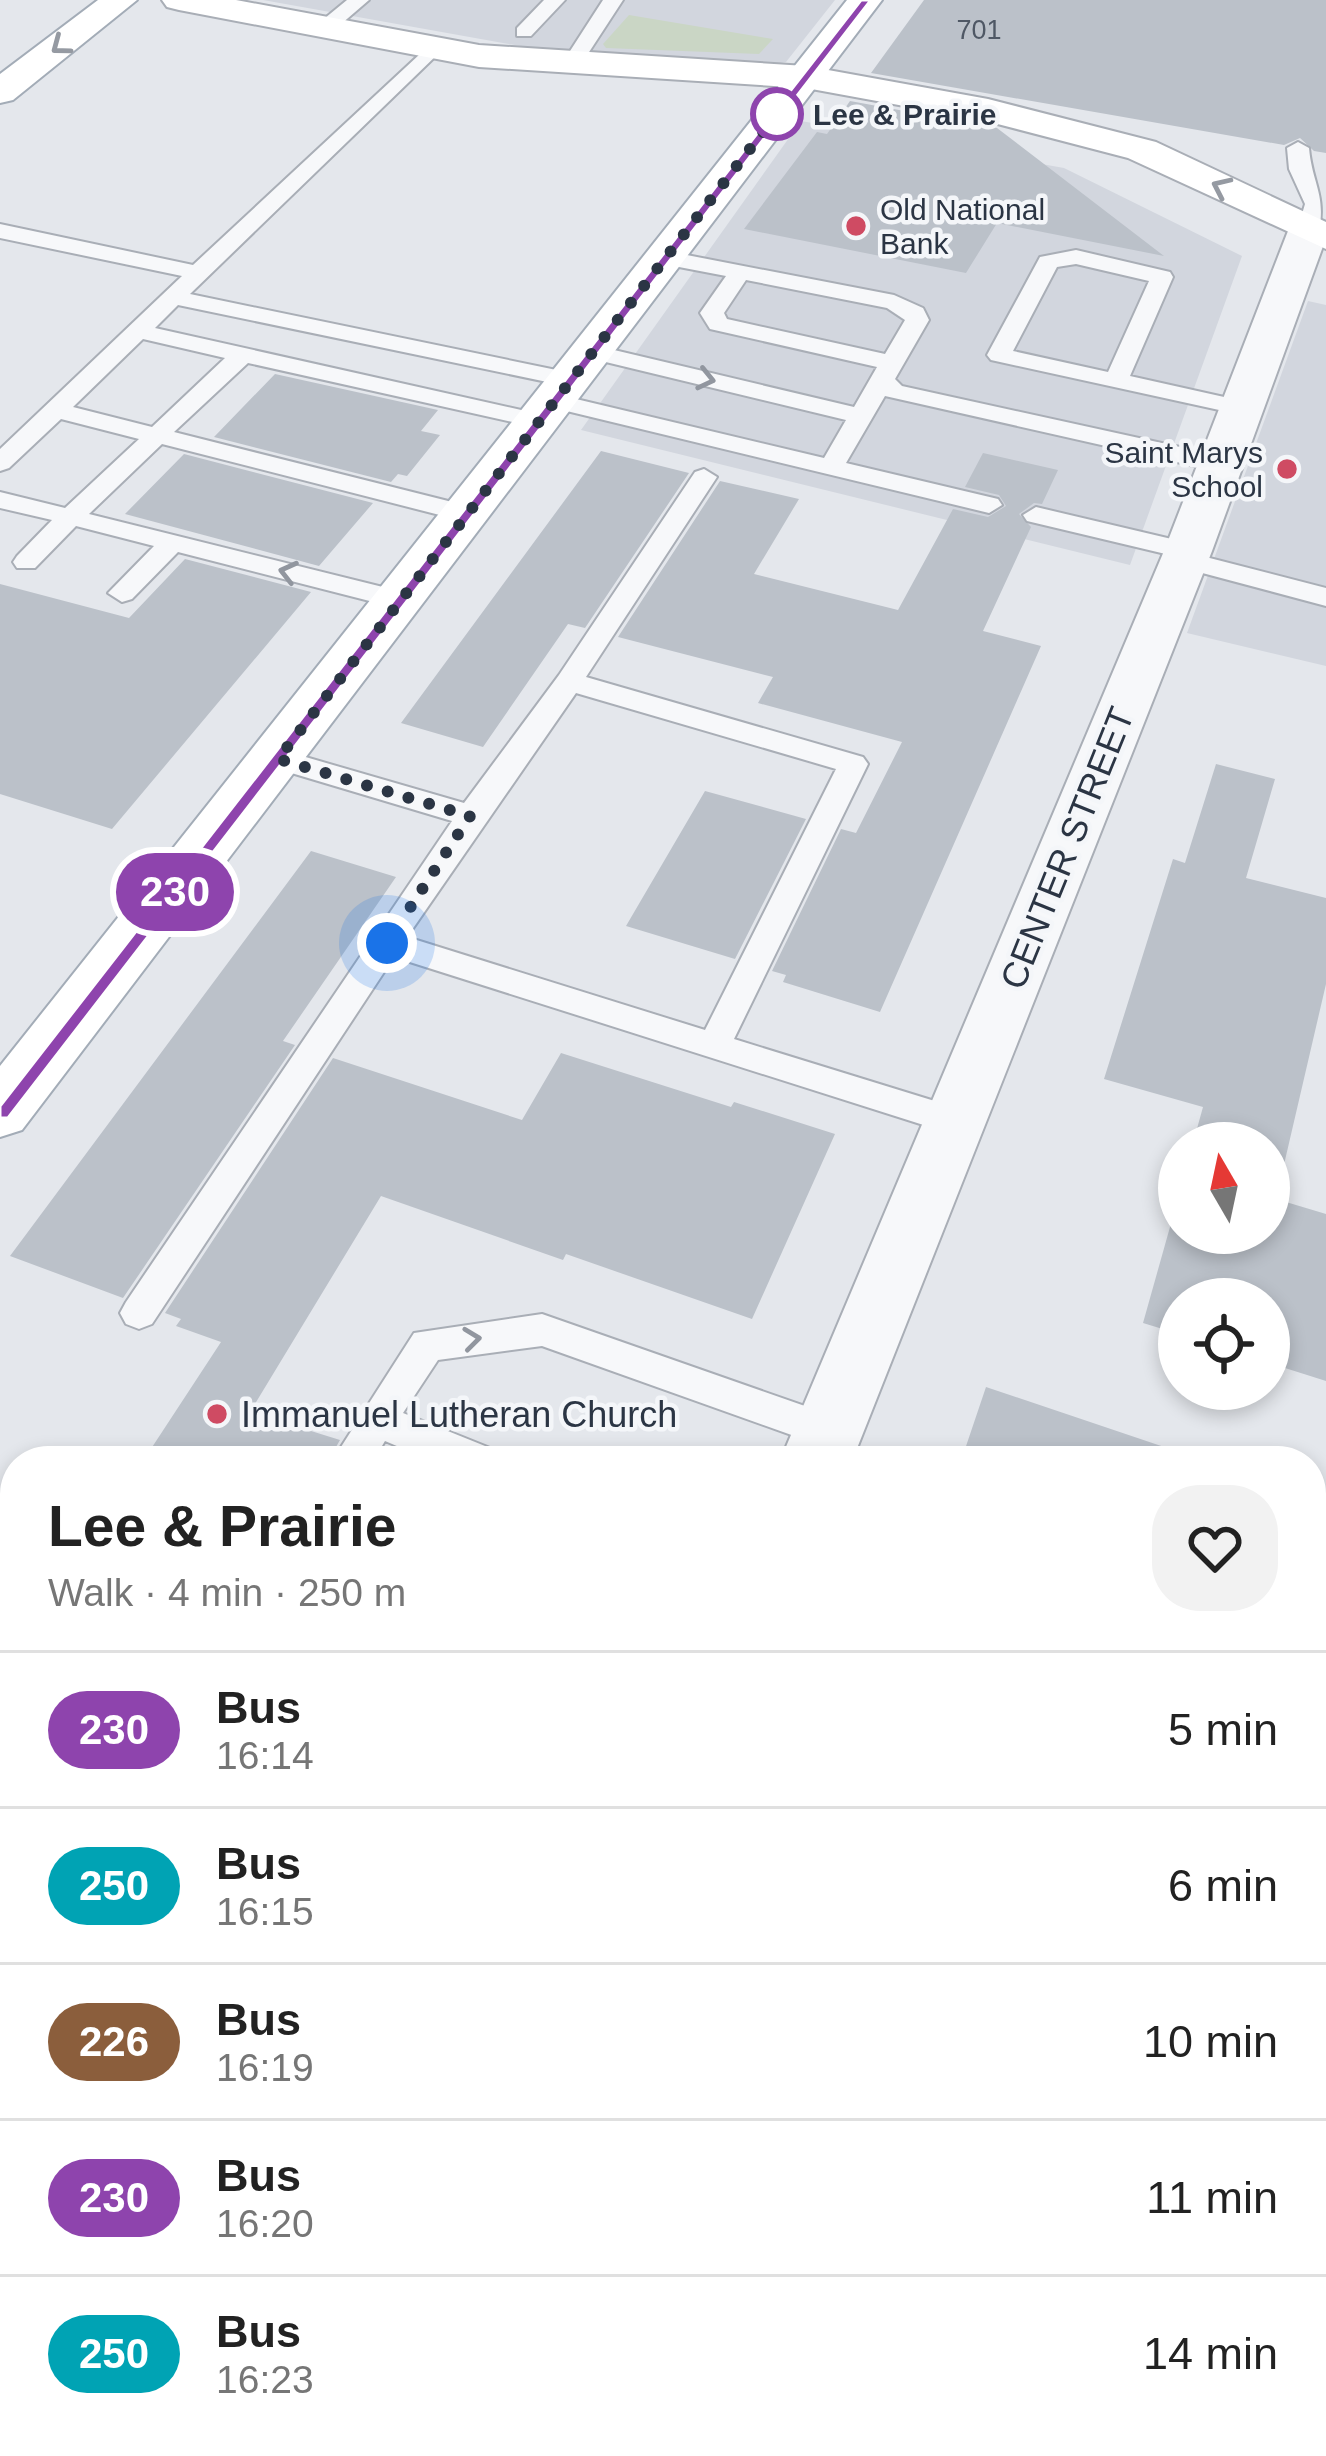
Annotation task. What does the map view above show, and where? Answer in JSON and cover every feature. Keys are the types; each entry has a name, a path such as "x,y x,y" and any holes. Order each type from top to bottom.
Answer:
{"main road":[{"path":"6,82 120,0"},
{"path":"179,0 479,56 586,83 796,90"},
{"path":"0,1112 865,0"},
{"path":"479,56 796,90 1054,156 1314,250"}],"street":[{"name":"CENTER STREET","path":"822,1446 1242,408 1314,250"}],"lane":[{"path":"326,27 358,0"},
{"path":"524,32 555,0"},
{"path":"571,65 613,0"},
{"path":"0,463 434,47"},
{"path":"1298,148 1300,169 1316,204 1314,250"},
{"path":"0,231 198,273"},
{"path":"1116,381 1162,277 1076,257 1048,262 999,356 1242,408"},
{"path":"666,258 907,306 917,320 831,467"},
{"path":"740,273 712,313 718,324 887,371"},
{"path":"173,297 564,389 831,467 989,505"},
{"path":"138,331 241,356 862,416"},
{"path":"26,562 241,356"},
{"path":"887,371 893,391 1221,464"},
{"path":"56,410 467,514"},
{"path":"139,1313 470,816 568,682 704,477"},
{"path":"0,500 401,600"},
{"path":"1036,515 1326,597"},
{"path":"122,593 172,543"},
{"path":"568,682 853,764 715,1045"},
{"path":"278,759 470,816"},
{"path":"387,943 956,1120"},
{"path":"361,1446 427,1345 542,1330 822,1446"},
{"path":"377,1420 440,1446"}],"shaded area":[{"path":"263,0 835,0 786,62 775,64 622,59 548,51"},
{"path":"801,121 1064,168 1242,256 1130,565 581,430"},
{"name":"Saint Marys School","path":"1308,301 1326,305 1326,666 1187,633"}],"green space":[{"path":"629,15 773,39 759,54 606,48 603,44"}],"building":[{"path":"924,0 1326,0 1326,153 1314,151 1300,138 1284,145 871,73"},
{"path":"850,101 997,128 1164,256 997,223 966,273 744,229 817,132 827,134"},
{"path":"275,374 438,410 421,431 440,435 407,476 398,474 391,482 214,437"},
{"path":"601,451 689,473 585,628 568,624 483,747 401,723"},
{"path":"983,453 1058,470 1042,504 1034,503 1019,514 1031,527 983,631 1041,646 880,1012 783,982 786,975 772,971 841,829 856,833 902,742 758,703 773,677 618,637 720,481 799,499 754,574 898,610 953,509 988,517 1006,506 999,495 965,487"},
{"path":"184,454 373,503 319,566 125,514"},
{"path":"185,559 311,592 112,829 0,794 0,584 129,618"},
{"path":"1216,764 1275,779 1246,878 1326,898 1326,984 1290,1139 1290,1122 1199,1122 1203,1107 1104,1079 1173,859 1185,863"},
{"path":"705,791 806,819 735,959 626,926"},
{"path":"311,851 396,877 283,1041 295,1045 123,1298 10,1256"},
{"path":"561,1053 835,1134 752,1319 381,1196 250,1412 340,1440 337,1446 153,1446 221,1342 176,1326 181,1319 165,1313 333,1058 522,1120"},
{"path":"1290,1203 1326,1214 1326,1381 1290,1370 1290,1278 1158,1278 1158,1328 1143,1323 1162,1254 1290,1254"},
{"path":"986,1387 1161,1446 966,1446"}],"bus line":[{"name":"230","path":"0,1112 865,0"}],"place":[{"name":"Lee & Prairie","path":"777,114"},
{"name":"Old National Bank","path":"856,226"},
{"name":"Saint Marys School","path":"1287,469"},
{"name":"Immanuel Lutheran Church","path":"217,1414"}],"route":[{"path":"387,943 470,816 278,759 777,114"}]}
